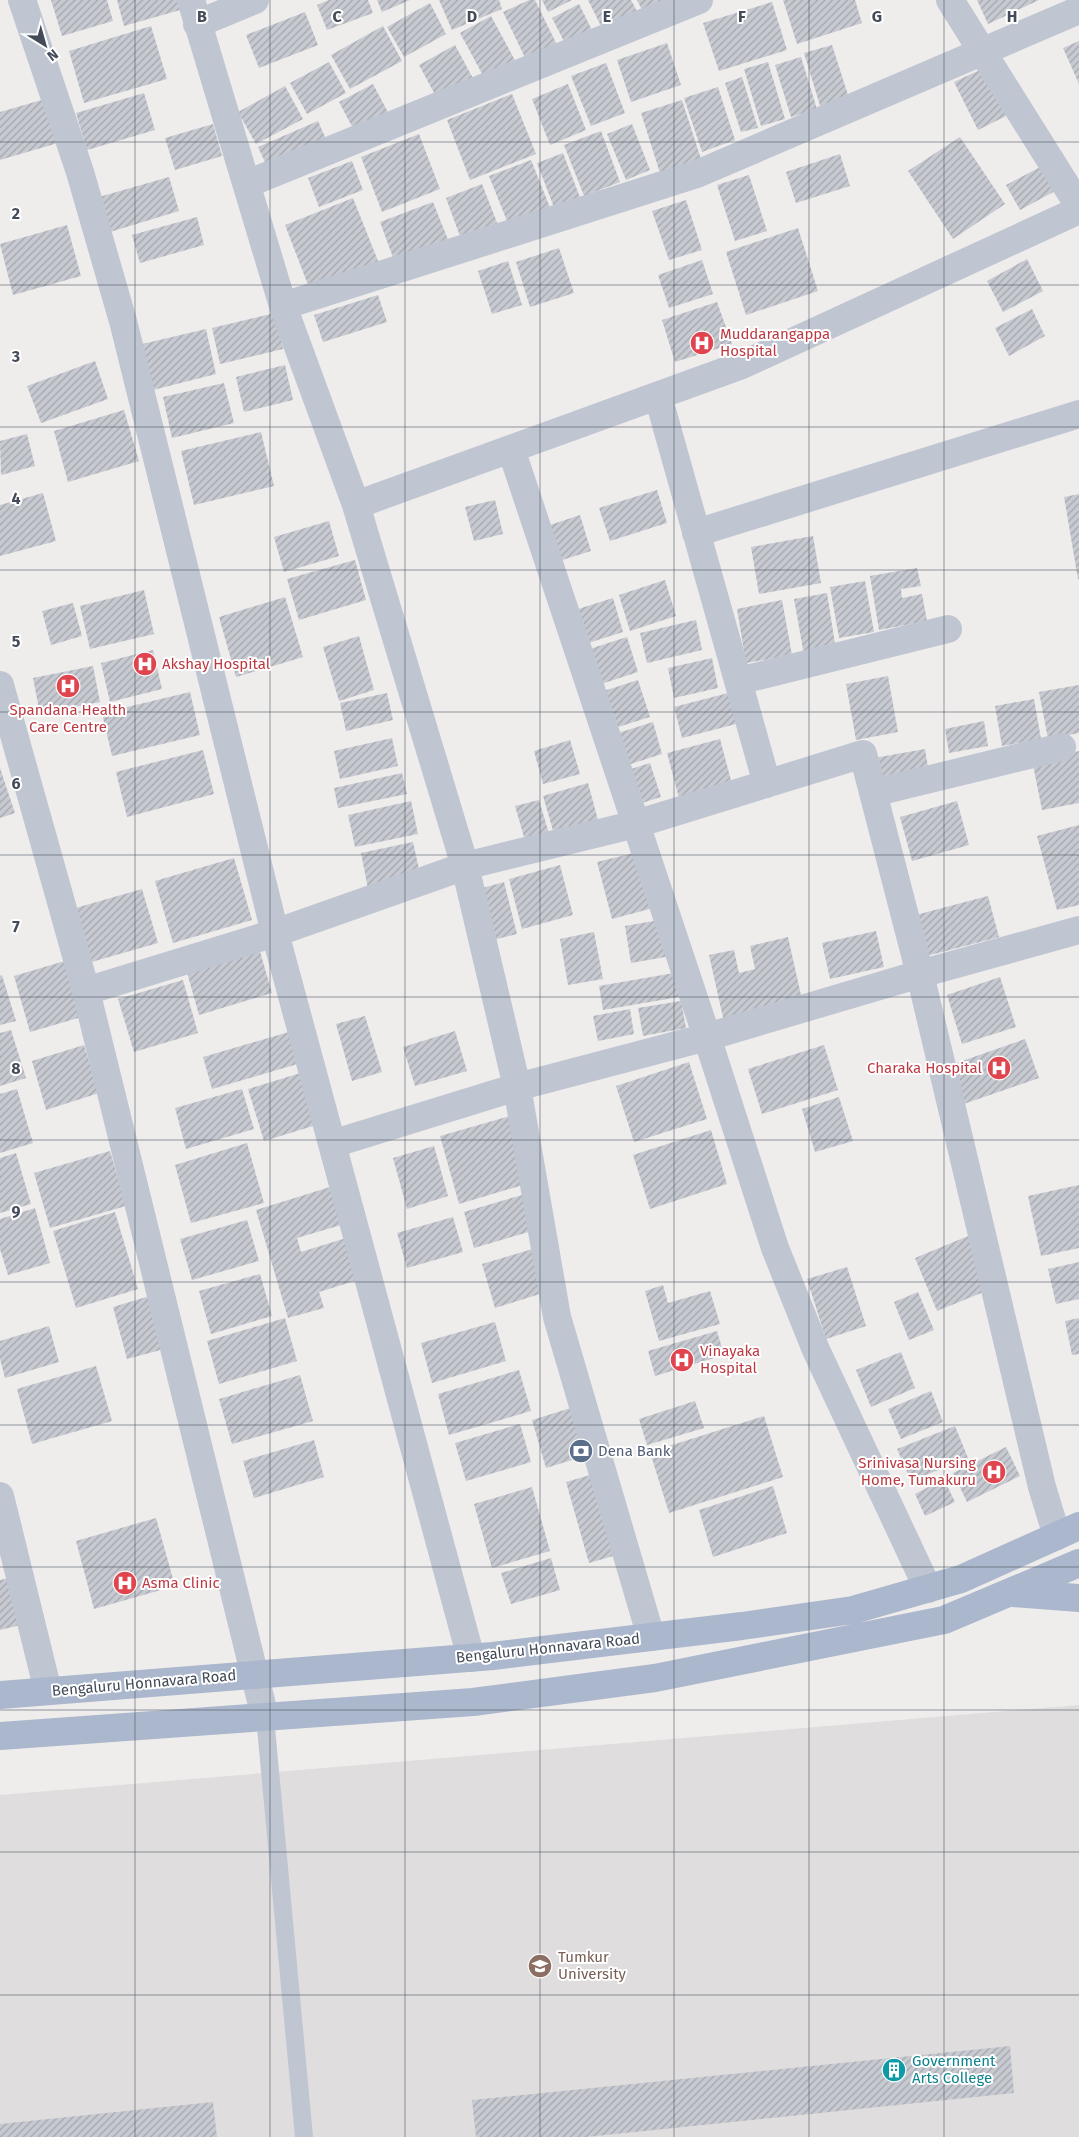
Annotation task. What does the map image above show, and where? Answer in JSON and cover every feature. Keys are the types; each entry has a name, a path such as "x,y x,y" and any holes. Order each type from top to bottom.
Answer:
{"main road":[{"name":"Bengaluru Honnavara Road","path":"0,1695 471,1658 651,1637 853,1610 928,1589 975,1573 1068,1531"},
{"path":"0,1736 473,1702 655,1678 944,1620 1079,1563"},
{"path":"975,1573 1010,1593 1079,1598"}],"street":[{"path":"22,0 80,172 120,312 275,933 471,1658"},
{"path":"255,0 194,12 283,306 356,505 465,866 517,1087 557,1317 651,1637"},
{"path":"247,184 699,0"},
{"path":"950,0 1079,206"},
{"path":"283,306 697,174 1079,10"},
{"path":"356,505 742,365 1079,210"},
{"path":"658,396 767,784"},
{"path":"696,533 1079,414"},
{"path":"511,449 708,1037 775,1248 798,1310 928,1589"},
{"path":"738,680 948,629"},
{"path":"0,684 86,991 265,1717"},
{"path":"873,793 1062,747"},
{"path":"86,991 275,933 465,866 636,824 863,754 920,974 1042,1487 1068,1531"},
{"path":"332,1144 517,1087 708,1037 920,974 1079,930"},
{"path":"0,1496 48,1691"}],"lane":[{"path":"265,1717 304,2137"}],"shaded area":[{"name":"Tumkur University","path":"1079,1705 1079,2137 0,2137 0,1795"}],"building":[{"path":"51,0 107,0 113,21 62,36"},
{"path":"117,0 177,0 180,10 124,26"},
{"path":"329,0 368,0 373,13 327,30 317,5"},
{"path":"377,0 410,0 382,12"},
{"path":"439,0 499,0 502,9 452,30"},
{"path":"529,0 535,0 561,53 530,68 503,12"},
{"path":"542,0 572,0 548,12"},
{"path":"588,0 631,0 642,21 607,38"},
{"path":"637,0 676,0 647,20"},
{"path":"783,0 855,0 862,23 797,44"},
{"path":"977,0 1039,0 988,24"},
{"path":"772,2 787,50 719,71 703,23"},
{"path":"430,3 446,34 404,57 387,27"},
{"path":"579,4 598,42 571,55 552,18"},
{"path":"305,12 318,45 259,68 246,35"},
{"path":"491,16 517,64 486,81 460,33"},
{"path":"151,26 167,79 84,103 69,51"},
{"path":"383,26 402,61 350,89 331,55"},
{"path":"1079,41 1079,84 1063,48"},
{"path":"667,43 681,85 631,102 617,60"},
{"path":"455,45 475,82 439,102 419,65"},
{"path":"832,45 850,101 821,109 804,53"},
{"path":"801,57 817,109 791,117 775,65"},
{"path":"329,62 346,93 307,114 290,83"},
{"path":"768,62 785,119 761,126 744,69"},
{"path":"606,63 625,113 591,126 571,76"},
{"path":"984,68 1008,115 978,130 954,82"},
{"path":"742,77 758,128 741,132 725,83"},
{"path":"373,84 390,116 356,134 339,102"},
{"path":"568,84 586,130 550,145 532,99"},
{"path":"285,86 303,119 256,144 238,112"},
{"path":"718,87 735,140 702,152 684,98"},
{"path":"144,93 155,130 87,150 76,113"},
{"path":"512,94 536,154 470,180 447,120"},
{"path":"45,99 58,143 0,160 0,112"},
{"path":"682,100 701,159 660,173 641,113"},
{"path":"318,121 329,146 269,171 258,147"},
{"path":"213,124 222,156 175,170 165,138"},
{"path":"632,124 650,170 626,180 607,134"},
{"path":"601,131 620,182 584,196 564,145"},
{"path":"419,134 440,189 382,212 361,157"},
{"path":"960,137 1005,204 953,239 908,171"},
{"path":"563,153 581,200 555,210 537,163"},
{"path":"840,154 850,186 796,203 786,172"},
{"path":"531,160 553,215 511,231 489,176"},
{"path":"352,161 363,190 319,207 308,178"},
{"path":"1046,164 1059,189 1020,210 1006,185"},
{"path":"749,175 767,231 735,241 717,185"},
{"path":"169,177 179,211 110,232 99,197"},
{"path":"482,184 498,225 461,239 446,198"},
{"path":"353,198 382,271 313,298 285,225"},
{"path":"686,200 702,250 669,260 652,211"},
{"path":"433,202 449,242 395,263 380,222"},
{"path":"197,217 204,245 140,263 132,235"},
{"path":"67,225 81,276 13,295 0,244"},
{"path":"798,228 818,291 746,315 726,252"},
{"path":"559,248 574,293 530,307 516,262"},
{"path":"1027,259 1043,291 1003,312 987,281"},
{"path":"702,260 713,294 669,308 658,275"},
{"path":"508,261 522,305 492,314 478,271"},
{"path":"378,295 387,322 323,342 314,315"},
{"path":"717,302 732,344 675,362 662,320"},
{"path":"1032,309 1045,336 1009,356 995,328"},
{"path":"275,313 283,349 220,364 212,328"},
{"path":"206,329 216,374 149,391 138,345"},
{"path":"95,361 108,399 41,423 27,386"},
{"path":"285,365 293,400 244,412 236,377"},
{"path":"224,383 234,423 172,438 163,397"},
{"path":"124,410 139,461 68,482 54,431"},
{"path":"261,432 274,486 194,505 181,451"},
{"path":"27,434 35,466 1,475 0,441"},
{"path":"657,490 667,523 610,541 599,508"},
{"path":"43,493 56,541 0,556 0,505"},
{"path":"1079,494 1079,579 1078,579 1064,497"},
{"path":"495,500 503,534 474,541 465,507"},
{"path":"580,515 591,551 546,565 535,530"},
{"path":"329,521 339,556 284,572 274,537"},
{"path":"813,536 821,583 759,594 751,547"},
{"path":"355,560 366,600 299,620 287,579"},
{"path":"917,568 921,586 901,589 902,598 922,594 927,621 879,630 870,576"},
{"path":"665,580 676,616 630,631 619,595"},
{"path":"865,581 874,632 839,638 830,587"},
{"path":"144,590 154,634 90,649 80,606"},
{"path":"827,593 836,650 804,655 794,599"},
{"path":"285,597 303,657 236,677 219,617"},
{"path":"613,598 623,632 566,650 556,616"},
{"path":"782,600 792,655 746,663 737,609"},
{"path":"73,603 82,636 51,645 42,611"},
{"path":"696,620 702,650 647,663 640,633"},
{"path":"359,636 374,690 339,701 323,647"},
{"path":"627,637 638,672 589,688 577,653"},
{"path":"153,650 162,689 110,702 101,663"},
{"path":"712,658 718,688 674,698 668,668"},
{"path":"93,666 100,702 40,714 33,678"},
{"path":"888,676 898,732 856,740 846,684"},
{"path":"638,680 650,717 596,734 585,697"},
{"path":"1079,685 1079,733 1048,739 1039,692"},
{"path":"190,692 200,735 112,756 102,713"},
{"path":"387,693 393,720 346,731 340,703"},
{"path":"728,693 736,724 682,738 674,707"},
{"path":"1034,699 1041,739 1002,746 995,706"},
{"path":"984,721 988,746 949,753 945,729"},
{"path":"653,722 662,754 612,770 602,738"},
{"path":"392,738 398,766 340,779 334,751"},
{"path":"720,739 732,784 679,798 667,753"},
{"path":"570,740 580,774 543,784 534,751"},
{"path":"925,749 929,773 878,782 874,758"},
{"path":"203,750 214,794 127,817 116,772"},
{"path":"1079,751 1079,803 1042,810 1032,760"},
{"path":"650,763 661,797 623,809 612,775"},
{"path":"0,768 15,813 0,818"},
{"path":"402,773 407,794 338,808 334,788"},
{"path":"588,783 598,820 554,834 543,796"},
{"path":"539,800 550,837 526,844 515,806"},
{"path":"411,801 418,834 355,847 348,815"},
{"path":"957,801 969,845 912,861 900,817"},
{"path":"1079,825 1079,905 1057,910 1037,836"},
{"path":"413,842 421,878 368,889 361,853"},
{"path":"642,851 657,907 612,919 597,862"},
{"path":"234,858 252,920 173,943 155,881"},
{"path":"560,865 573,915 522,929 509,879"},
{"path":"504,882 517,934 484,942 472,891"},
{"path":"142,889 158,943 88,963 72,909"},
{"path":"988,896 999,937 919,958 908,917"},
{"path":"665,919 671,956 631,963 625,926"},
{"path":"876,931 884,967 830,979 822,943"},
{"path":"594,932 603,979 568,985 560,939"},
{"path":"788,937 803,1004 724,1022 709,955 734,950 739,973 755,969 750,946"},
{"path":"259,948 272,993 199,1015 186,969"},
{"path":"68,960 85,1016 30,1032 14,976"},
{"path":"674,973 679,997 603,1010 599,986"},
{"path":"2,975 16,1021 0,1025 0,976"},
{"path":"1000,977 1016,1027 962,1044 947,995"},
{"path":"183,980 198,1033 134,1052 118,999"},
{"path":"681,1001 686,1028 643,1036 638,1008"},
{"path":"630,1009 634,1034 598,1041 593,1016"},
{"path":"365,1016 382,1072 352,1081 336,1024"},
{"path":"299,1029 308,1061 212,1089 203,1057"},
{"path":"11,1030 26,1078 0,1086 0,1033"},
{"path":"455,1031 467,1071 415,1086 403,1047"},
{"path":"1025,1039 1039,1078 958,1106 945,1067"},
{"path":"84,1045 99,1093 46,1110 32,1061"},
{"path":"824,1045 838,1090 762,1114 748,1069"},
{"path":"689,1062 707,1119 634,1142 616,1086"},
{"path":"307,1071 323,1123 264,1141 248,1089"},
{"path":"17,1089 33,1143 0,1153 0,1094"},
{"path":"242,1089 254,1129 186,1149 175,1108"},
{"path":"839,1097 853,1141 815,1152 802,1109"},
{"path":"524,1112 543,1179 459,1204 440,1136"},
{"path":"711,1130 727,1184 650,1209 633,1155"},
{"path":"247,1143 264,1203 191,1223 175,1165"},
{"path":"434,1146 448,1196 407,1209 393,1158"},
{"path":"110,1151 126,1206 50,1228 34,1173"},
{"path":"16,1153 31,1204 0,1213 0,1158"},
{"path":"1079,1185 1079,1248 1041,1256 1028,1196"},
{"path":"330,1187 341,1225 297,1238 301,1252 346,1238 358,1280 319,1292 324,1308 288,1318 256,1210"},
{"path":"522,1195 532,1231 474,1248 464,1212"},
{"path":"35,1208 50,1263 8,1275 0,1249 0,1219"},
{"path":"115,1212 138,1289 76,1308 53,1231"},
{"path":"453,1217 463,1252 407,1268 397,1233"},
{"path":"247,1220 259,1261 192,1280 180,1239"},
{"path":"973,1234 996,1287 937,1311 915,1258"},
{"path":"546,1245 559,1288 495,1308 482,1264"},
{"path":"1079,1262 1079,1299 1056,1304 1048,1269"},
{"path":"847,1267 866,1326 826,1339 807,1279"},
{"path":"260,1274 272,1316 211,1334 199,1291"},
{"path":"663,1285 668,1303 710,1291 720,1324 659,1341 645,1291"},
{"path":"918,1292 934,1330 909,1340 894,1302"},
{"path":"153,1295 168,1348 127,1359 113,1307"},
{"path":"285,1318 297,1361 219,1384 207,1341"},
{"path":"1079,1318 1079,1354 1072,1355 1065,1321"},
{"path":"495,1322 506,1361 432,1383 421,1343"},
{"path":"49,1326 59,1362 5,1378 0,1359 0,1341"},
{"path":"717,1331 724,1355 655,1376 648,1351"},
{"path":"901,1352 915,1388 871,1407 856,1370"},
{"path":"96,1366 112,1421 32,1444 17,1389"},
{"path":"519,1370 531,1411 449,1435 438,1394"},
{"path":"300,1375 313,1421 232,1444 219,1399"},
{"path":"931,1391 943,1422 901,1439 888,1409"},
{"path":"695,1401 704,1428 647,1445 639,1419"},
{"path":"574,1407 588,1455 546,1468 532,1420"},
{"path":"764,1416 783,1477 669,1513 650,1452"},
{"path":"520,1424 531,1462 466,1481 455,1443"},
{"path":"955,1426 968,1458 911,1481 897,1449"},
{"path":"314,1440 324,1477 254,1498 243,1461"},
{"path":"1006,1447 1020,1476 967,1502 953,1473"},
{"path":"611,1469 634,1550 589,1563 566,1482"},
{"path":"944,1479 955,1502 925,1516 915,1494"},
{"path":"773,1486 787,1533 713,1557 699,1510"},
{"path":"532,1487 550,1551 492,1568 474,1504"},
{"path":"156,1518 175,1586 94,1609 76,1541"},
{"path":"551,1558 560,1590 511,1604 501,1573"},
{"path":"19,1576 29,1623 0,1630 0,1580"},
{"name":"Government Arts College","path":"1010,2046 1014,2093 586,2137 476,2137 472,2100"},
{"path":"213,2102 217,2137 0,2137 0,2124"}],"place":[{"name":"Muddarangappa Hospital","path":"702,343"},
{"name":"Akshay Hospital","path":"145,664"},
{"name":"Spandana Health Care Centre","path":"68,686"},
{"name":"Charaka Hospital","path":"999,1068"},
{"name":"Vinayaka Hospital","path":"682,1360"},
{"name":"Dena Bank","path":"581,1451"},
{"name":"Srinivasa Nursing Home, Tumakuru","path":"994,1472"},
{"name":"Asma Clinic","path":"125,1583"},
{"name":"Tumkur University","path":"540,1966"},
{"name":"Government Arts College","path":"894,2070"}]}
